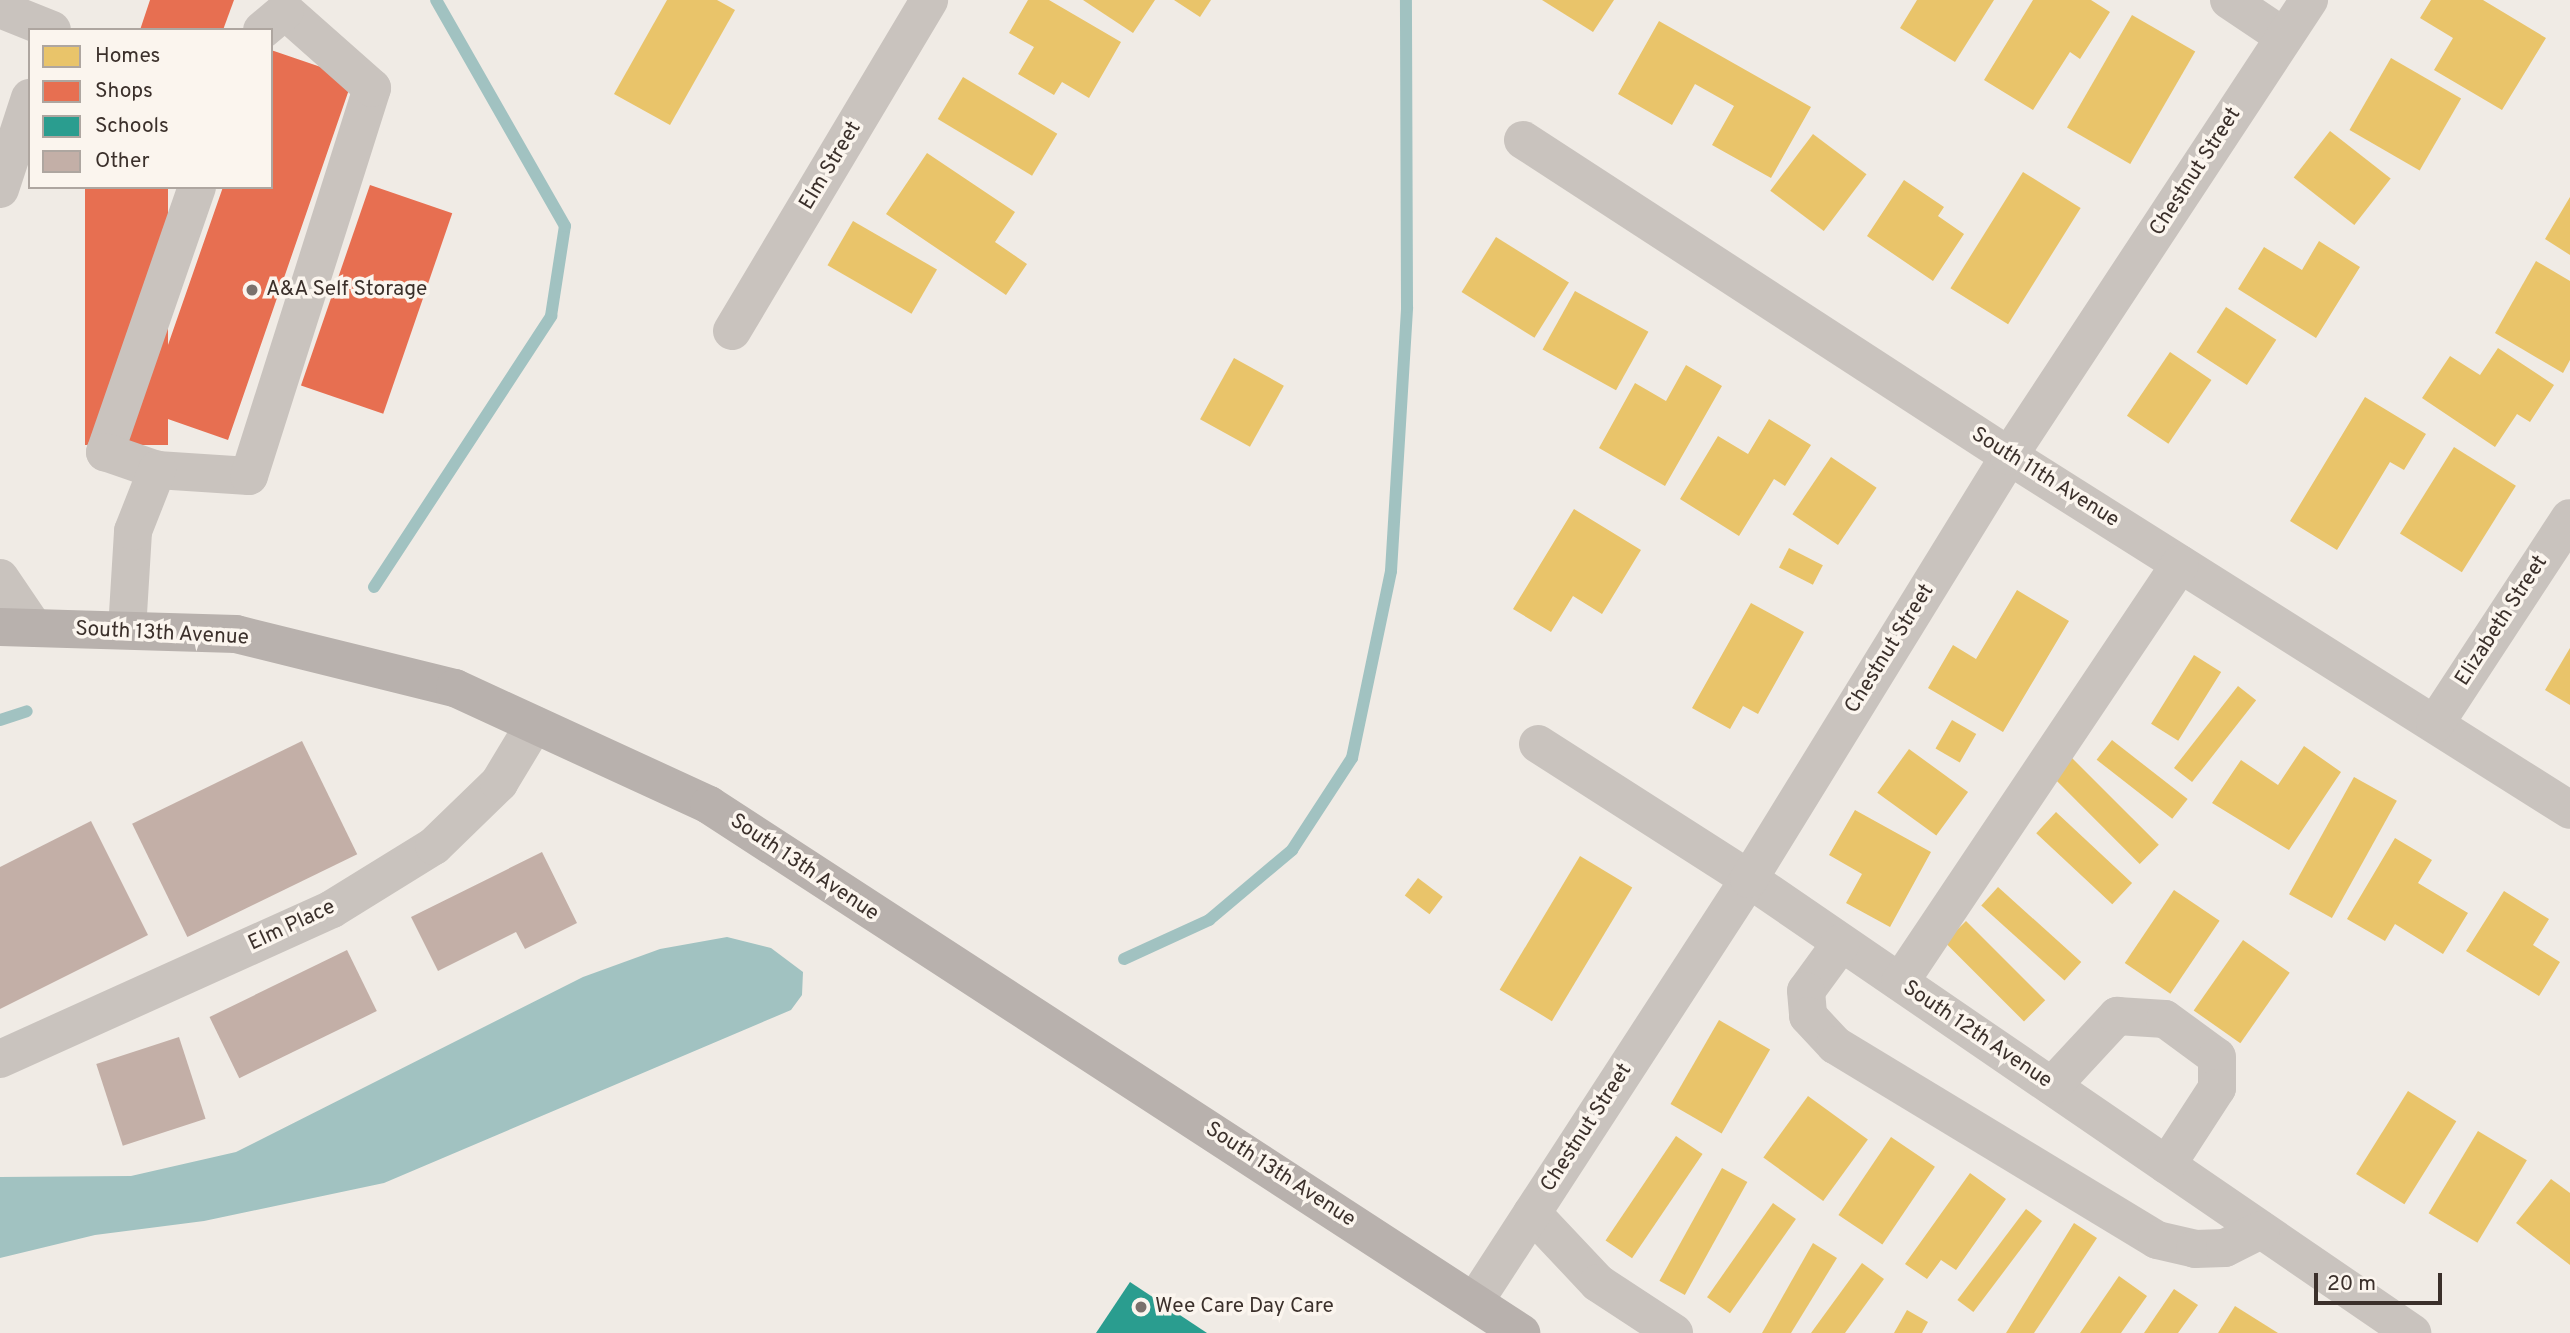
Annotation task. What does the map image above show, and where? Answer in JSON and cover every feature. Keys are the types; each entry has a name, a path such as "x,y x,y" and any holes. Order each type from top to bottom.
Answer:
{"main road":[{"name":"South 13th Avenue","path":"17,627 236,634 456,688 709,805 1521,1333"}],"street":[{"name":"Elm Street","path":"732,331 929,0"},
{"path":"2229,0 2284,37"},
{"name":"Chestnut Street","path":"1475,1301 1749,879 2009,456 2309,0"},
{"path":"0,9 47,28"},
{"path":"196,189 105,452 157,470 249,476 373,88 285,11 264,28"},
{"path":"0,189 28,104"},
{"name":"South 11th Avenue","path":"1523,140 2009,456 2570,810"},
{"path":"127,631 133,531 157,470"},
{"name":"Elizabeth Street","path":"2435,724 2570,518"},
{"path":"1900,982 2180,564"},
{"path":"0,578 17,627"},
{"name":"Elm Place","path":"0,1059 332,909 434,846 499,783 534,725"},
{"name":"South 12th Avenue","path":"1538,744 1749,879 2412,1333"},
{"path":"1841,943 1806,991 1808,1016 1835,1045 2157,1240 2195,1249 2225,1248 2261,1230"},
{"path":"2052,1086 2118,1016 2165,1019 2217,1057 2217,1088 2167,1165"},
{"path":"1532,1213 1598,1283 1674,1333"}],"water":[{"path":"727,937 771,948 803,972 802,995 791,1010 384,1183 204,1221 95,1235 0,1258 0,1177 131,1176 236,1152 583,977 660,949"}],"building: Homes":[{"path":"667,0 717,0 735,10 670,125 614,94"},
{"path":"1028,0 1049,0 1121,42 1089,98 1062,82 1054,95 1018,74 1034,47 1009,33"},
{"path":"1083,0 1155,0 1133,33"},
{"path":"1174,0 1211,0 1200,17"},
{"path":"1542,0 1614,0 1593,32"},
{"path":"1917,0 1994,0 1955,62 1900,28"},
{"path":"2033,0 2091,0 2110,12 2080,59 2070,52 2033,110 1984,80"},
{"path":"2431,0 2483,0 2546,38 2502,110 2434,70 2453,38 2420,18"},
{"path":"2132,15 2195,52 2130,164 2067,128"},
{"path":"1659,21 1811,107 1771,178 1712,145 1734,106 1695,84 1672,125 1618,94"},
{"path":"2391,58 2461,98 2420,170 2350,130"},
{"path":"963,77 1057,134 1032,176 938,119"},
{"path":"2330,131 2391,178 2354,225 2294,177"},
{"path":"1813,134 1867,174 1824,231 1770,191"},
{"path":"927,153 1015,212 995,242 1027,264 1006,295 886,214"},
{"path":"2023,172 2081,208 2008,324 1950,288"},
{"path":"1904,180 1944,207 1938,216 1964,234 1933,281 1867,236"},
{"path":"2570,197 2570,255 2545,239"},
{"path":"853,221 937,270 912,314 828,265"},
{"path":"1496,237 1569,283 1534,338 1462,292"},
{"path":"2319,241 2360,267 2316,338 2238,289 2264,247 2302,270"},
{"path":"2536,261 2570,281 2570,360 2563,373 2495,333"},
{"path":"1575,291 1648,332 1616,390 1543,350"},
{"path":"2226,307 2276,340 2247,385 2197,352"},
{"path":"2498,348 2554,385 2530,422 2517,414 2495,447 2422,398 2450,356 2480,375"},
{"path":"2170,352 2211,380 2168,444 2127,416"},
{"path":"1234,358 1284,386 1250,447 1200,419"},
{"path":"1686,365 1722,386 1665,486 1599,448 1635,383 1666,401"},
{"path":"2365,397 2426,434 2404,470 2390,462 2337,550 2290,521"},
{"path":"1769,419 1811,445 1785,486 1774,479 1739,536 1680,499 1718,436 1748,454"},
{"path":"2454,447 2516,486 2462,572 2400,534"},
{"path":"1831,457 1877,488 1838,545 1792,514"},
{"path":"1574,509 1641,550 1602,614 1573,596 1551,632 1513,609"},
{"path":"1789,548 1823,565 1813,585 1779,568"},
{"path":"2017,590 2069,621 2003,732 1928,688 1953,645 1976,659"},
{"path":"1751,603 1804,632 1758,714 1743,706 1730,729 1692,708"},
{"path":"2570,648 2570,705 2545,690"},
{"path":"2194,655 2221,672 2178,741 2151,724"},
{"path":"2238,686 2256,700 2192,782 2174,768"},
{"path":"1952,720 1976,734 1960,763 1936,749"},
{"path":"2112,740 2188,799 2172,819 2097,760"},
{"path":"2304,746 2341,772 2289,850 2212,803 2241,760 2278,785"},
{"path":"1909,749 1968,792 1936,836 1877,793"},
{"path":"2069,755 2159,845 2140,864 2050,774"},
{"path":"2354,777 2397,801 2332,918 2289,894"},
{"path":"1855,810 1931,852 1890,927 1846,903 1862,874 1829,855"},
{"path":"2056,812 2132,883 2112,904 2036,833"},
{"path":"2395,838 2432,860 2418,883 2468,913 2443,954 2395,924 2385,941 2347,919"},
{"path":"1580,856 1632,887 1552,1021 1500,990"},
{"path":"1418,878 1443,897 1430,914 1405,896"},
{"path":"1998,887 2081,962 2065,981 1981,906"},
{"path":"2174,890 2220,921 2170,994 2125,963"},
{"path":"2504,891 2549,919 2533,945 2560,962 2539,996 2466,951"},
{"path":"1966,921 2045,1000 2024,1021 1945,942"},
{"path":"2243,940 2290,973 2240,1043 2194,1010"},
{"path":"1719,1020 1770,1050 1722,1134 1670,1104"},
{"path":"2408,1091 2456,1121 2404,1204 2356,1174"},
{"path":"1808,1096 1868,1139 1823,1201 1763,1157"},
{"path":"2478,1131 2527,1160 2477,1243 2429,1213"},
{"path":"1676,1136 1703,1154 1632,1258 1606,1240"},
{"path":"1891,1137 1935,1167 1882,1245 1838,1215"},
{"path":"1722,1168 1747,1182 1685,1295 1659,1281"},
{"path":"1970,1173 2006,1199 1956,1270 1941,1260 1927,1279 1905,1264"},
{"path":"2551,1179 2570,1193 2570,1265 2516,1223"},
{"path":"1773,1203 1796,1219 1730,1313 1707,1297"},
{"path":"2026,1209 2042,1221 1973,1312 1957,1300"},
{"path":"2074,1223 2097,1238 2034,1333 2006,1333"},
{"path":"1813,1243 1837,1258 1791,1333 1762,1333"},
{"path":"1862,1263 1884,1279 1845,1333 1811,1333"},
{"path":"2119,1276 2147,1296 2121,1333 2080,1333"},
{"path":"2174,1289 2198,1305 2178,1333 2144,1333"},
{"path":"2235,1306 2278,1333 2218,1333"},
{"path":"1907,1310 1928,1322 1922,1333 1894,1333"}],"building: Shops":[{"path":"150,0 234,0 224,28 141,28"},
{"path":"273,51 353,78 228,440 145,411 222,189 273,189"},
{"path":"370,185 452,213 383,414 301,385"},
{"path":"85,189 168,189 168,445 85,445"}],"building: Schools":[{"name":"Wee Care Day Care","path":"1130,1282 1207,1333 1096,1333"}],"building: Other":[{"path":"302,741 357,854 187,937 132,824"},
{"path":"91,821 148,935 0,1009 0,867"},
{"path":"542,852 577,923 525,949 516,932 438,971 411,917"},
{"path":"347,950 377,1011 239,1078 209,1017"},
{"path":"179,1037 206,1119 123,1146 96,1064"}],"waterway":[{"path":"374,587 551,316 565,226 436,0"},
{"path":"1124,959 1209,920 1292,850 1352,758 1391,571 1407,307 1406,0"},
{"path":"0,720 27,711"}],"place":[{"name":"A&A Self Storage","path":"252,290"},
{"name":"Wee Care Day Care","path":"1141,1307"}]}
